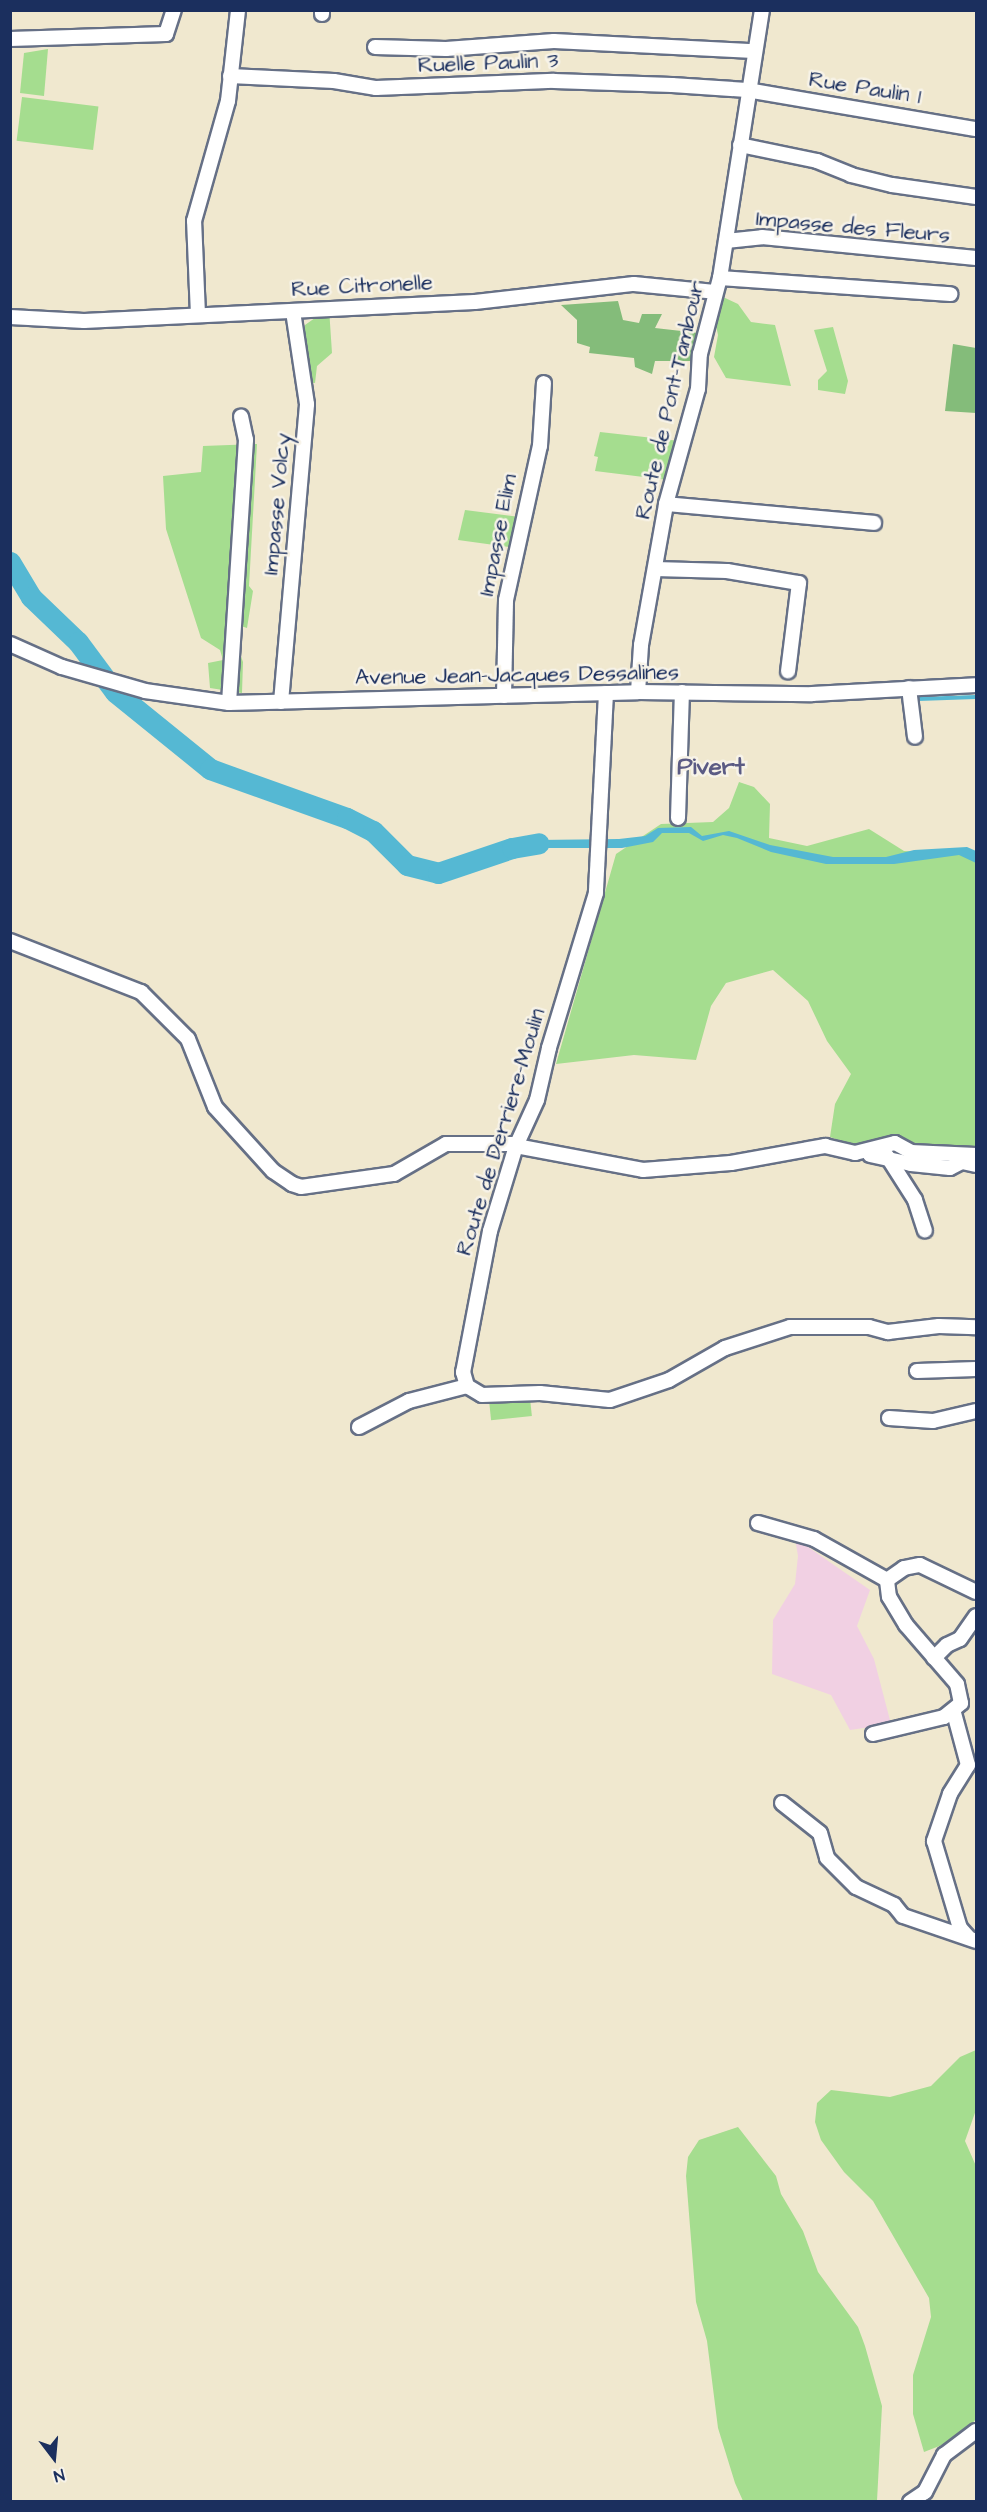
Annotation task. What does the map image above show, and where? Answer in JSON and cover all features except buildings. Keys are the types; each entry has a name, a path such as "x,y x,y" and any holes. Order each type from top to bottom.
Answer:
{"street":[{"path":"10,39 166,34 174,10"},
{"path":"198,315 194,221 228,100 238,10"},
{"name":"Route de Pont-Tambour","path":"638,692 666,504 698,389 700,354 720,278 747,90 762,10"},
{"path":"375,47 466,48 554,41 754,51"},
{"name":"Ruelle Paulin 3","path":"230,76 376,88 554,81 747,90"},
{"name":"Rue Paulin 1","path":"747,90 976,129"},
{"path":"740,145 817,161 851,175 892,185 976,197"},
{"name":"Impasse des Fleurs","path":"726,240 762,237 976,258"},
{"path":"720,278 950,294"},
{"name":"Rue Citronelle","path":"10,318 84,321 475,302 634,284 715,292"},
{"name":"Impasse Volcy","path":"281,702 307,404 293,311"},
{"name":"Impasse Elim","path":"504,696 506,600 540,446 544,383"},
{"path":"229,703 246,440 241,417"},
{"path":"666,504 874,523"},
{"path":"655,569 727,570 799,583 788,671"},
{"name":"Avenue Jean-Jacques Dessalines","path":"12,649 62,667 145,691 229,703 638,692 812,694 976,685"},
{"path":"909,688 915,737"},
{"path":"678,818 682,692"},
{"name":"Route de Derriere-Moulin","path":"467,1386 463,1372 482,1261 517,1145 537,1100 596,892 600,867 598,822 606,693"},
{"path":"10,941 141,992 188,1039 215,1107 273,1171 301,1187 394,1174 446,1144 517,1145 643,1170 731,1163 825,1146 885,1155 910,1164 950,1168 962,1162 976,1165"},
{"path":"862,1152 895,1143 911,1152 976,1155"},
{"path":"885,1155 899,1171 924,1218 925,1230"},
{"path":"359,1427 409,1401 467,1386 482,1395 540,1393 610,1400 669,1380 724,1348 790,1327 869,1328 888,1332 939,1326 976,1327"},
{"path":"917,1371 976,1369"},
{"path":"889,1418 933,1421 976,1411"},
{"path":"759,1523 814,1539 887,1580"},
{"path":"887,1580 904,1568 920,1565 976,1593"},
{"path":"873,1734 954,1713 961,1703 961,1693 906,1625 889,1598 887,1580"},
{"path":"934,1658 947,1645 960,1639 976,1616"},
{"path":"954,1713 968,1765 950,1794 933,1841 960,1928 972,1939"},
{"path":"782,1803 820,1833 827,1858 856,1887 894,1905 903,1916 972,1939"},
{"path":"910,2502 925,2492 944,2455 976,2431"}],"shaded area":[{"path":"795,1538 870,1590 857,1626 874,1659 891,1724 850,1730 831,1695 772,1674 773,1620 795,1584 798,1556"}],"green space":[{"path":"48,49 44,96 20,93 24,53"},
{"path":"22,97 98,106 93,150 17,141"},
{"path":"723,297 738,304 751,322 775,325 791,386 726,378 714,357 718,335 713,311"},
{"path":"618,301 623,320 639,323 642,314 662,314 655,328 699,333 697,361 655,361 652,374 635,367 634,358 589,353 590,347 577,343 577,320 561,305"},
{"path":"329,308 332,353 317,366 315,383 305,382 305,325"},
{"path":"833,327 848,381 845,394 818,390 818,380 827,371 814,330"},
{"path":"953,344 976,348 976,413 945,411"},
{"path":"600,432 680,441 668,480 595,471 598,457 594,456"},
{"path":"257,444 249,586 253,591 247,628 235,624 233,631 242,640 238,648 243,662 242,693 210,688 208,663 223,660 220,650 201,638 166,529 163,476 201,472 203,446"},
{"path":"465,510 520,517 509,547 458,540"},
{"path":"739,782 754,787 770,804 769,838 807,846 869,829 904,851 976,855 976,1148 922,1147 912,1142 889,1140 861,1148 830,1137 835,1104 851,1074 827,1041 808,1001 773,970 726,983 711,1006 696,1060 634,1055 556,1064 616,854 661,824 713,822 729,808"},
{"path":"530,1398 532,1416 491,1420 489,1402"},
{"path":"976,2050 976,2110 965,2141 976,2166 976,2419 960,2438 924,2452 913,2414 913,2375 931,2317 929,2298 873,2201 844,2172 821,2140 815,2122 817,2103 831,2090 890,2097 931,2086 960,2057"},
{"path":"738,2127 776,2176 781,2194 803,2231 818,2272 858,2327 882,2406 877,2501 743,2501 735,2483 718,2428 707,2341 696,2302 686,2176 688,2157 699,2140"}],"water":[{"path":"691,827 702,836 729,831 770,845 833,857 886,857 914,850 967,847 976,851 976,863 959,855 894,864 826,864 771,852 737,838 723,835 703,841 689,833 662,833 653,842 622,848 512,848 537,840 619,839 645,836 658,828"}],"waterway":[{"path":"10,562 31,597 78,642 115,692 210,769 347,818 373,831 407,865 438,873 512,848 539,843"},
{"path":"918,699 976,697"}],"district":[{"name":"Pivert","path":"711,768"}]}
